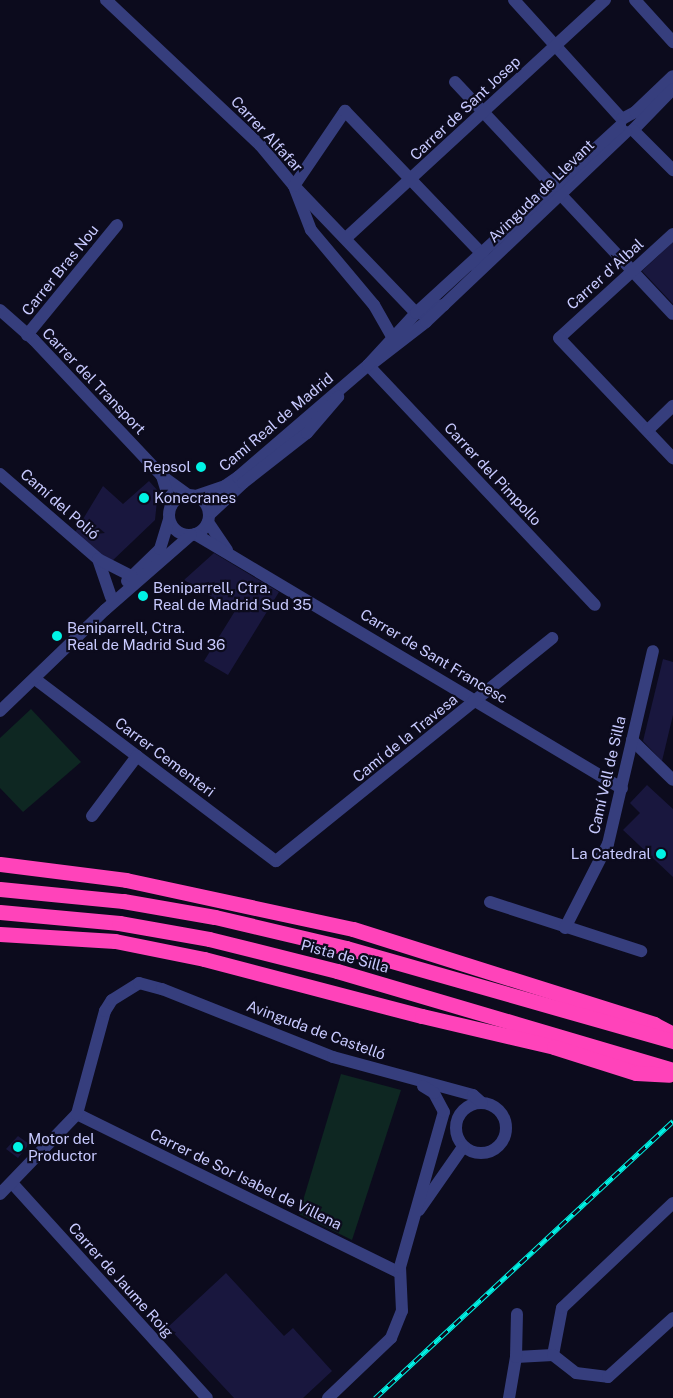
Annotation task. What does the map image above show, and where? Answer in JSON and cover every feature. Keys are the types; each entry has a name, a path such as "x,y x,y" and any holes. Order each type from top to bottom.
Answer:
{"highway":[{"path":"0,864 126,880 353,929 645,1021 673,1034"},
{"name":"Pista de Silla","path":"0,889 123,901 215,917 346,948 673,1041"},
{"name":"Pista de Silla","path":"0,912 119,923 209,939 337,971 673,1070"},
{"path":"0,934 115,941 204,958 422,1016 554,1047 636,1072 673,1075"}],"street":[{"name":"Carrer Alfafar","path":"106,0 260,145 294,186 311,230 374,305 397,340"},
{"path":"514,0 628,125 673,170"},
{"name":"Carrer de Sant Josep","path":"346,238 484,113 604,0"},
{"path":"635,0 673,42"},
{"name":"Avinguda de Llevant","path":"628,125 673,76"},
{"path":"454,82 673,314"},
{"name":"Avinguda de Llevant","path":"397,340 444,305 557,191 628,125 673,89"},
{"path":"416,313 294,186 345,111 481,253"},
{"name":"Avinguda de Llevant","path":"397,340 416,313 481,253 557,191"},
{"name":"Carrer Bras Nou","path":"27,335 117,225"},
{"name":"Carrer d'Albal","path":"648,430 559,338 673,234"},
{"name":"Avinguda de Llevant","path":"477,273 483,258 481,253"},
{"name":"Avinguda de Llevant","path":"416,313 425,314 433,307 444,305"},
{"name":"Carrer del Transport","path":"0,310 27,335 162,476 192,495"},
{"name":"Camí Real de Madrid","path":"192,495 225,486 238,477 347,382 373,363 397,340"},
{"name":"Carrer del Pimpollo","path":"373,363 595,605"},
{"name":"Camí Real de Madrid","path":"209,519 243,483 307,433 328,412 347,382"},
{"path":"673,406 648,430 673,458"},
{"name":"Camí del Polió","path":"0,474 98,559 132,576"},
{"name":"Carrer del Transport","path":"162,476 170,512"},
{"path":"0,711 105,610 209,519 206,504 192,495 178,498 170,512 164,542 111,597 105,610"},
{"path":"170,512 175,529 193,534"},
{"name":"Carrer de Sant Francesc","path":"209,519 228,552"},
{"name":"Carrer de Sant Francesc","path":"193,534 228,552 622,789"},
{"path":"98,559 111,597"},
{"name":"Camí de la Travesa","path":"276,861 478,701 552,638"},
{"name":"Camí Vell de Silla","path":"565,928 604,854 622,789 653,651"},
{"name":"Carrer Cementeri","path":"35,679 276,861"},
{"path":"632,740 673,780"},
{"path":"92,816 137,756"},
{"path":"490,902 565,928 641,951"},
{"name":"Avinguda de Castelló","path":"76,1114 106,1011 118,995 139,983 162,989 333,1057 417,1082 473,1095 482,1103"},
{"path":"328,1398 391,1338 402,1311 400,1274 410,1222 439,1139 444,1112 434,1093 417,1082"},
{"path":"482,1103 490,1105 503,1116 506,1124 504,1140 492,1151 484,1154 463,1147 456,1132 462,1111 482,1103"},
{"path":"0,1194 76,1114"},
{"name":"Carrer de Sor Isabel de Villena","path":"76,1114 400,1274"},
{"path":"439,1139 456,1132"},
{"path":"410,1222 463,1147"},
{"name":"Carrer de Jaume Roig","path":"12,1183 207,1398"},
{"path":"553,1355 562,1308 673,1203"},
{"path":"509,1398 516,1358 517,1314"},
{"path":"516,1358 553,1355 576,1374 608,1377 673,1318"}],"green space":[{"path":"31,709 81,762 23,812 0,788 0,738"},
{"path":"341,1074 401,1090 352,1240 299,1214"}],"building":[{"path":"673,242 673,304 642,271"},
{"path":"149,481 158,491 155,520 110,563 74,534 103,486 123,504"},
{"path":"214,553 279,592 228,675 204,661 235,611 184,580"},
{"path":"663,659 673,662 673,715 662,761 643,741"},
{"name":"La Catedral","path":"647,785 673,809 673,877 623,830 640,813 630,803"},
{"name":"Motor del Productor","path":"18,1136 29,1144 18,1158 6,1149"},
{"path":"226,1273 284,1336 293,1328 332,1371 303,1398 234,1398 168,1327"}],"railway":[{"path":"375,1398 673,1121"}],"place":[{"name":"Repsol","path":"201,467"},
{"name":"Konecranes","path":"144,498"},
{"name":"Beniparrell, Ctra. Real de Madrid Sud 35","path":"143,596"},
{"name":"Beniparrell, Ctra. Real de Madrid Sud 36","path":"57,636"},
{"name":"La Catedral","path":"661,854"},
{"name":"Motor del Productor","path":"18,1147"}]}
